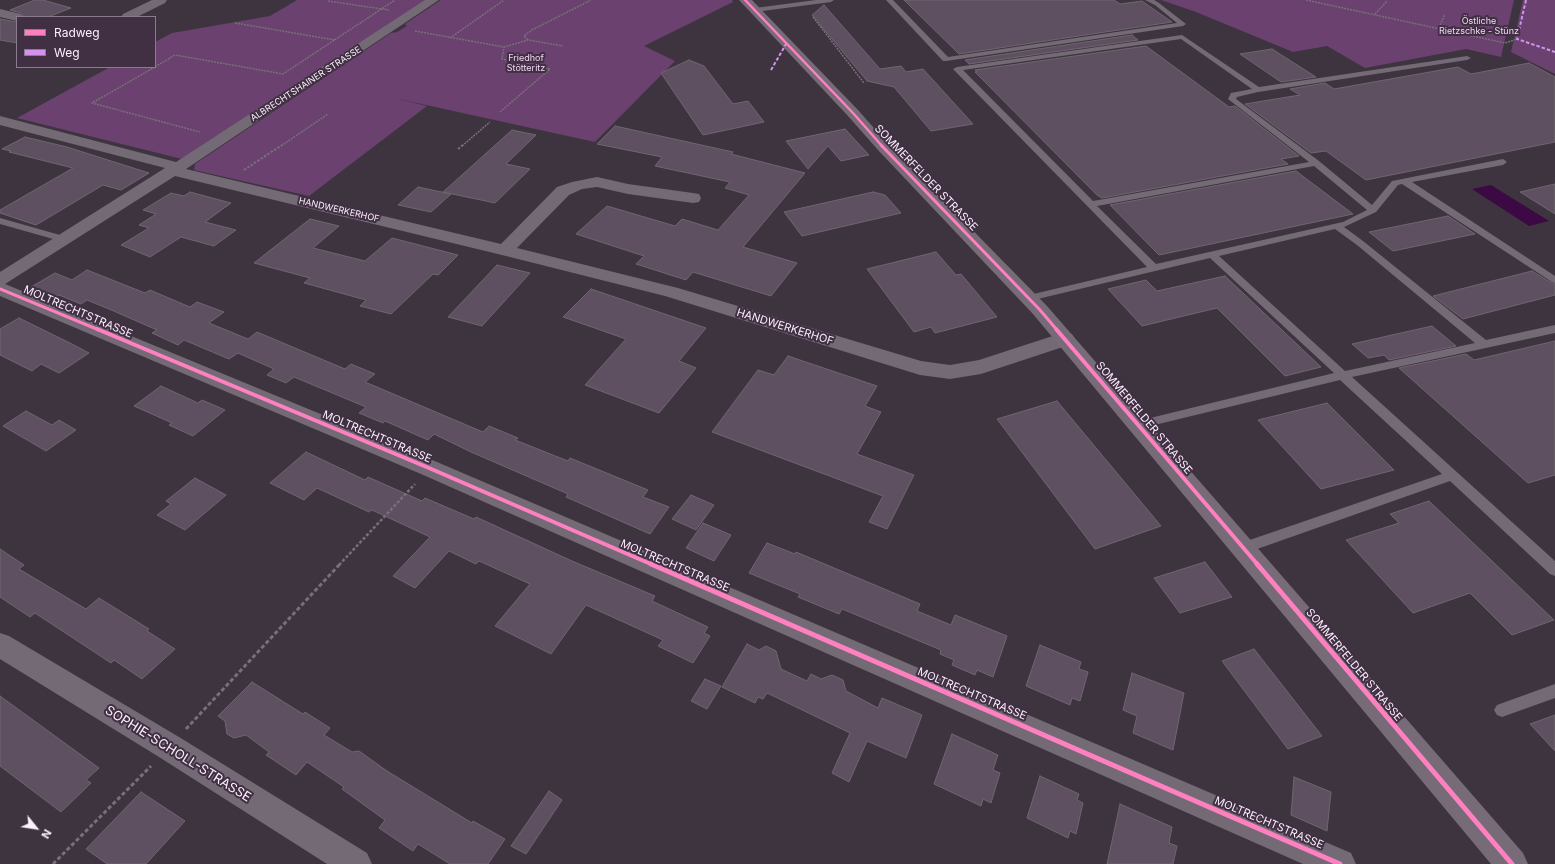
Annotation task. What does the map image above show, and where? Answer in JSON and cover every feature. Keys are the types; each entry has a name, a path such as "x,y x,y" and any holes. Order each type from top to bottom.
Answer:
{"main road":[{"name":"SOMMERFELDER STRASSE","path":"750,5 853,113 882,147 1029,298 1512,864"}],"street":[{"path":"129,16 161,0"},
{"name":"ALBRECHTSHAINER STRASSE","path":"0,280 175,169 433,0"},
{"path":"0,12 16,18"},
{"path":"0,120 175,169"},
{"name":"HANDWERKERHOF","path":"175,169 225,183 505,250 671,292 920,368 950,372 981,367 1065,339"},
{"path":"505,250 563,191 578,184 597,182 628,189 693,198"},
{"name":"MOLTRECHTSTRASSE","path":"0,289 429,468 1340,864"},
{"name":"SOPHIE-SCHOLL-STRASSE","path":"0,645 170,747 356,864"}],"lane":[{"path":"750,5 802,4 831,0"},
{"path":"889,0 946,59 1183,24 1157,4 1148,0"},
{"path":"1154,268 957,69 1182,37 1258,90"},
{"path":"1373,210 1316,163 1235,102 1232,98 1234,95 1258,90 1467,58"},
{"path":"1029,298 1212,254 1346,224 1373,210 1395,183 1503,162"},
{"path":"1092,204 1316,163"},
{"path":"1405,182 1555,281"},
{"path":"0,221 64,239"},
{"path":"1336,226 1360,243 1484,344"},
{"path":"1212,254 1555,570"},
{"path":"1138,425 1343,375 1555,328"},
{"path":"1243,548 1452,475"},
{"path":"1502,710 1555,691"}],"path":[{"path":"156,66 175,55 283,74 395,0"},
{"path":"450,38 504,0"},
{"path":"528,40 524,36 532,30 591,0"},
{"path":"1306,0 1505,43 1517,39"},
{"path":"328,1 391,10"},
{"path":"1375,15 1387,1"},
{"path":"802,4 864,82"},
{"path":"1439,28 1445,14"},
{"path":"235,23 341,41"},
{"path":"392,27 504,47 528,40 563,46"},
{"path":"500,112 550,69 517,63 502,58 504,47"},
{"path":"153,68 92,103 200,132"},
{"path":"225,183 328,114"},
{"path":"458,149 490,122"},
{"path":"52,864 170,747 429,468"}],"green space":[{"path":"297,0 429,0 182,159 17,118 108,68 156,68 156,41 172,33 270,16"},
{"name":"Friedhof Stötteritz","path":"441,0 732,0 733,2 644,46 675,61 595,142 394,98 427,106 309,196 194,170 195,164 391,33 397,32 407,26 405,24"},
{"name":"Östliche Rietzschke - Stünz","path":"1161,0 1514,0 1501,57 1466,49 1365,68 1327,46 1293,52 1196,12"},
{"path":"1523,0 1555,0 1555,74 1511,52"}],"shaded area":[{"path":"1491,185 1549,221 1529,226 1472,189"}],"building":[{"path":"35,0 43,0 71,8 51,16 23,16 21,13 10,10"},
{"path":"904,0 1114,0 1120,4 1142,1 1172,22 959,54"},
{"path":"824,5 880,69 901,66 906,72 923,69 973,124 931,131 894,87 867,81 812,15"},
{"path":"0,19 16,22 16,43 0,40"},
{"path":"1132,35 1138,40 969,64 965,60"},
{"path":"1146,46 1229,107 1235,106 1299,156 1281,159 1288,164 1102,198 1097,195 975,72 977,72 975,70"},
{"path":"1272,49 1316,77 1281,82 1240,54"},
{"path":"689,60 704,66 733,104 748,101 764,122 703,135 661,73"},
{"path":"1529,63 1555,77 1555,142 1366,180 1326,151 1311,153 1245,104 1300,95 1290,89 1325,83 1334,89 1458,67 1471,74"},
{"path":"615,126 733,152 731,154 805,173 743,247 797,263 771,296 693,272 686,280 636,264 644,256 576,234 607,206 675,226 682,219 718,230 749,195 725,188 730,182 655,166 662,157 597,144"},
{"path":"845,129 869,155 841,161 828,146 808,169 786,141"},
{"path":"512,130 536,135 506,164 530,169 495,203 443,192"},
{"path":"25,137 67,147 149,173 121,190 103,185 36,225 0,213 0,210 73,168 2,149"},
{"path":"1296,171 1353,214 1159,255 1110,205"},
{"path":"1555,184 1555,214 1520,192"},
{"path":"418,187 451,194 431,212 398,205"},
{"path":"190,192 231,203 205,222 236,230 214,246 181,237 150,257 121,245 149,228 139,225 156,214 143,210 171,193 184,196"},
{"path":"873,192 885,195 901,213 802,236 784,212"},
{"path":"1448,216 1475,234 1393,251 1369,232"},
{"path":"310,219 339,226 313,248 365,261 392,238 458,255 438,275 433,274 391,314 360,306 366,300 304,283 310,278 254,263"},
{"path":"936,252 956,275 961,274 997,317 935,333 931,327 914,332 867,269"},
{"path":"497,265 530,273 482,326 448,317"},
{"path":"87,270 145,293 150,290 190,307 197,302 224,312 209,323 248,339 257,332 345,369 351,364 375,374 365,382 483,432 489,426 518,438 515,440 568,461 570,458 648,490 643,497 669,507 650,534 566,497 568,494 471,452 434,434 428,440 385,421 383,423 359,413 366,407 294,377 286,383 267,375 274,369 238,353 229,359 184,340 178,345 152,333 157,330 87,300 81,304 59,295 56,297 31,287 55,273 72,280"},
{"path":"1532,271 1555,285 1555,295 1463,319 1433,296"},
{"path":"1225,276 1321,367 1285,376 1217,308 1142,326 1108,289 1146,280 1157,291"},
{"path":"591,289 706,328 679,361 696,368 659,413 585,385 626,339 563,317"},
{"path":"19,318 89,353 59,373 41,364 32,371 0,355 0,329"},
{"path":"1432,326 1456,346 1389,360 1384,355 1368,358 1352,344"},
{"path":"1555,341 1555,475 1528,483 1399,368 1466,354 1474,360"},
{"path":"788,356 877,386 865,406 881,412 857,454 914,475 887,529 869,522 883,496 712,432 758,370 774,375"},
{"path":"161,386 198,403 202,400 225,410 193,436 169,425 172,423 134,406"},
{"path":"1057,401 1161,526 1095,549 997,419"},
{"path":"1327,403 1394,470 1321,489 1258,420"},
{"path":"26,411 52,425 59,420 76,430 46,451 3,426"},
{"path":"306,452 365,480 368,477 422,501 425,498 474,519 476,517 572,561 655,596 652,601 708,627 704,633 710,636 693,663 658,646 663,640 586,605 551,654 495,626 530,584 479,561 476,564 449,551 415,588 393,576 430,537 372,510 369,512 317,488 304,500 270,483"},
{"path":"195,478 226,495 185,530 157,515 171,504 166,501"},
{"path":"691,495 714,505 696,530 672,519"},
{"path":"1429,501 1554,620 1512,635 1470,593 1413,613 1346,540 1399,523 1390,514"},
{"path":"703,523 731,535 714,561 686,548"},
{"path":"767,543 795,554 796,552 920,604 917,611 951,625 955,615 1007,636 993,677 977,670 975,675 952,665 954,660 940,654 941,650 842,609 839,614 798,597 800,594 749,573"},
{"path":"0,549 24,565 19,569 86,609 99,598 149,629 147,631 175,649 142,679 114,660 111,663 35,613 30,617 0,597"},
{"path":"1205,562 1232,597 1180,613 1154,578"},
{"path":"747,644 759,650 766,646 776,651 781,669 807,681 811,674 821,679 832,675 843,680 846,691 878,708 882,698 922,715 906,758 867,741 849,782 832,773 850,733 767,693 763,699 758,697 755,703 722,687"},
{"path":"1040,645 1081,662 1079,669 1088,672 1080,701 1072,698 1070,705 1026,686"},
{"path":"1254,649 1322,736 1288,749 1222,661"},
{"path":"1132,673 1184,693 1173,750 1133,733 1137,716 1123,710"},
{"path":"705,679 721,686 707,709 691,701"},
{"path":"252,682 303,714 305,712 330,728 324,735 352,752 359,751 387,771 472,823 473,821 505,839 488,864 450,864 418,844 413,851 379,828 385,820 342,789 344,787 307,762 296,775 266,755 269,752 246,735 234,738 227,734 225,721 218,716"},
{"path":"0,696 99,768 86,780 91,783 61,812 0,766"},
{"path":"1555,715 1555,751 1530,724"},
{"path":"952,734 998,755 993,770 1000,773 991,803 983,799 981,806 934,784"},
{"path":"1040,776 1079,794 1077,800 1083,803 1076,834 1070,831 1068,838 1027,818"},
{"path":"1294,777 1331,792 1327,831 1291,815"},
{"path":"549,791 562,800 526,854 511,846"},
{"path":"141,792 185,821 146,864 107,864 86,849"},
{"path":"1120,804 1172,827 1169,843 1177,846 1173,864 1107,864"}],"marked path":[{"path":"1526,0 1517,39 1555,52"},
{"path":"771,70 786,44"}],"cycle path":[{"path":"745,0 853,113 883,147 1040,310 1512,864"},
{"path":"0,289 429,468 1340,864"}]}
